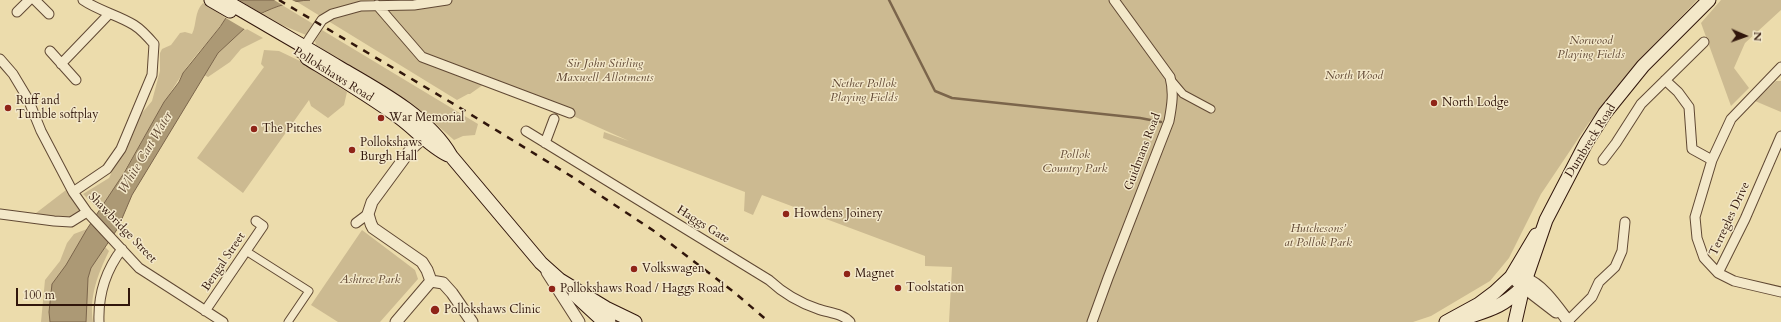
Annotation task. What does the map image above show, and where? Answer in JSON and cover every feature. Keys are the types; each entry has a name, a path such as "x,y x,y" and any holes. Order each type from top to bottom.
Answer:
{"main road":[{"name":"Dumbreck Road","path":"1515,322 1525,283 1546,220 1586,143 1605,114 1643,66 1709,0"},
{"name":"Pollokshaws Road","path":"217,1 372,87 407,111 436,135 444,144 451,156 541,263 603,318 635,322"},
{"name":"Pollokshaws Road","path":"303,50 389,110 424,137 438,150 451,156"},
{"path":"1446,322 1479,304 1511,277 1546,220"},
{"path":"1506,322 1511,277"},
{"path":"1452,322 1496,308 1509,300 1525,283"}],"street":[{"path":"16,12 28,0"},
{"path":"35,0 49,14"},
{"path":"73,192 101,175 112,165 121,149 152,75 154,44 144,32 133,24 90,5 83,0"},
{"path":"303,50 314,31 326,16 344,10 377,5 414,5 447,0"},
{"name":"Guidmans Road","path":"1092,322 1169,121 1173,100 1173,87 1170,77 1114,0"},
{"path":"377,5 422,57 570,113"},
{"path":"61,64 109,14"},
{"path":"1603,160 1616,143 1641,104 1704,42"},
{"path":"50,51 76,80"},
{"name":"Shawbridge Street","path":"0,59 13,74 28,98 41,131 73,192 89,215 139,268 223,322"},
{"path":"1718,273 1704,258 1697,238 1695,217 1712,160 1731,119 1781,67"},
{"path":"1170,77 1183,94 1211,109"},
{"path":"1665,80 1678,92 1689,107 1692,149 1712,160"},
{"path":"545,143 554,119"},
{"name":"Haggs Gate","path":"526,131 769,280 779,290 817,309 842,316 850,322"},
{"name":"Terregles Drive","path":"1781,136 1745,219 1718,273 1734,282 1781,292"},
{"path":"356,223 368,214 372,202 411,149 424,137"},
{"path":"0,214 71,222 89,215"},
{"path":"368,214 374,228 422,262 431,281"},
{"path":"1511,277 1545,292 1568,322 1592,297 1599,282 1616,267 1622,251 1625,222"},
{"name":"Bengal Street","path":"205,311 246,251 259,223"},
{"path":"99,322 100,301 106,278 113,262 122,249"},
{"path":"246,251 309,291 288,322"},
{"path":"541,263 579,322"},
{"path":"396,322 431,281"},
{"path":"431,281 442,283 452,293 472,322"}],"green space":[{"name":"Pollok Country Park","path":"294,0 1697,0 1633,67 1588,124 1541,194 1509,258 1490,281 1431,316 1413,322 949,322 952,267 925,266 925,256 762,195 753,215 744,211 745,192 603,138 604,132 629,141 553,107 487,82 470,94 457,100"},
{"path":"1721,0 1781,0 1781,10 1745,43 1734,68 1749,88 1731,106 1701,23"},
{"path":"203,3 226,18 183,73 161,107 100,211 83,194 109,178 137,119 152,101 160,71 160,53 162,49 171,45 180,33 185,32 192,34 198,10"},
{"path":"282,5 315,25 306,35 260,16 268,10"},
{"path":"245,28 263,38 241,49 230,62 208,77 204,75 218,53"},
{"path":"322,30 478,124 475,135 463,136 454,140 428,117 316,45 315,41"},
{"name":"The Pitches","path":"264,50 279,51 300,61 347,92 344,105 328,118 311,106 309,100 243,193 197,158 264,67 261,64"},
{"path":"1776,81 1781,81 1781,112 1755,101"},
{"path":"66,190 82,211 70,217 60,219 36,213"},
{"path":"87,229 109,251 95,285 92,303 93,322 41,322 45,280 60,261 67,243 74,234"},
{"name":"Ashtree Park","path":"362,230 415,270 418,279 380,322 338,322 311,305"}],"water":[{"name":"White Cart Water","path":"238,0 310,0 284,4 260,14 218,53 132,195 118,228 91,268 88,278 86,322 50,322 49,312 52,284 66,265 87,229 124,173 164,102 179,82 183,73 220,27"}],"pier":[{"path":"235,0 239,0 262,14 246,30 224,17"},
{"path":"274,0 292,0 298,3 284,6"}],"waterway":[{"path":"889,0 935,91 952,98 1140,118 1161,122"}],"railway":[{"path":"279,0 457,106 574,178 654,231 735,293 769,322"}],"place":[{"name":"North Lodge","path":"1434,103"},
{"name":"Ruff and Tumble softplay","path":"8,108"},
{"name":"War Memorial","path":"381,118"},
{"name":"The Pitches","path":"254,129"},
{"name":"Pollokshaws Burgh Hall","path":"352,150"},
{"name":"Howdens Joinery","path":"786,214"},
{"name":"Volkswagen","path":"634,269"},
{"name":"Magnet","path":"847,274"},
{"name":"Toolstation","path":"898,288"},
{"name":"Pollokshaws Road / Haggs Road","path":"552,289"},
{"name":"Pollokshaws Clinic","path":"435,310"}],"park label":[{"name":"Norwood Playing Fields","path":"1591,48"},
{"name":"Sir John Stirling Maxwell Allotments","path":"605,71"},
{"name":"North Wood","path":"1354,76"},
{"name":"Nether Pollok Playing Fields","path":"864,91"},
{"name":"Hutchesons’ at Pollok Park","path":"1318,236"}]}
